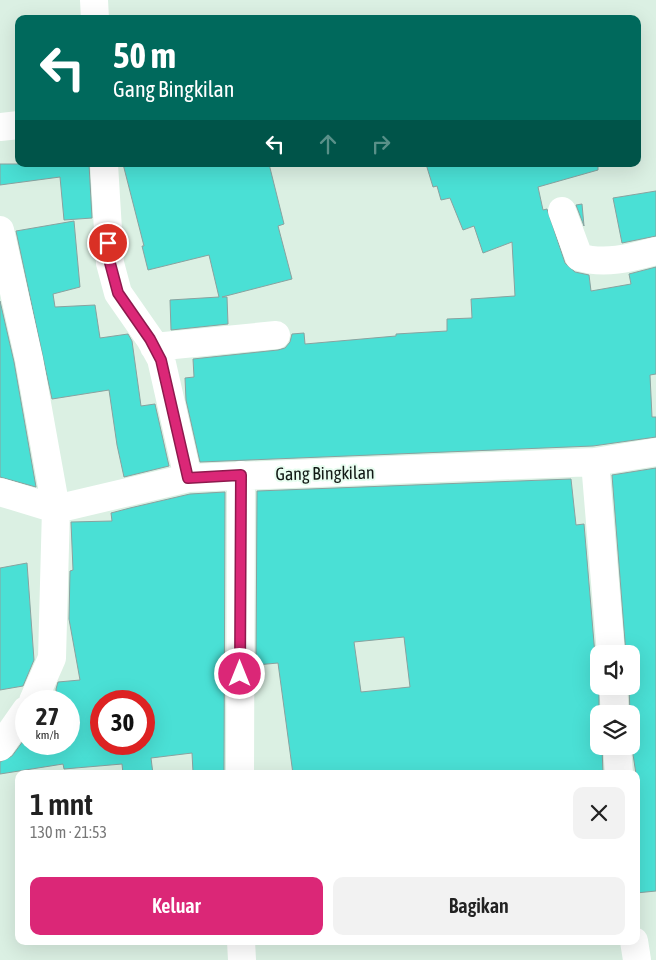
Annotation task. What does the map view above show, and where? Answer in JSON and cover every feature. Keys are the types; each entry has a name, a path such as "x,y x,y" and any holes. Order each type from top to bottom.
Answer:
{"street":[{"path":"94,0 95,15"},
{"path":"0,127 15,125"},
{"path":"104,167 110,263 113,278 118,293 161,360 188,478"},
{"path":"562,211 579,257 595,262 632,257 656,251"},
{"path":"0,230 29,359 56,509 52,658 38,690"},
{"path":"154,347 276,335"},
{"name":"Gang Bingkilan","path":"56,509 188,478 360,473 595,462 656,452"},
{"path":"595,462 609,645"},
{"path":"240,770 241,475"},
{"path":"0,492 56,509"},
{"path":"0,747 15,726"},
{"path":"617,755 618,770"},
{"path":"241,945 242,960"},
{"path":"635,945 637,960"}],"building":[{"path":"0,164 15,164 15,167 89,167 92,218 64,220 60,177 0,185"},
{"path":"124,167 270,167 284,224 278,226 292,279 222,297 227,297 228,324 171,330 170,300 219,297 209,255 148,270 142,246 144,246"},
{"path":"427,167 598,167 598,170 538,187 543,210 547,209 565,263 575,272 589,275 591,291 631,284 629,274 656,267 656,374 650,375 652,417 656,417 656,437 593,446 200,462 186,400 185,378 194,377 193,359 278,350 285,348 290,342 292,334 304,333 305,344 396,336 396,334 447,331 447,319 472,318 471,299 515,296 512,242 483,253 474,226 463,230 450,198 441,200 437,186 433,187"},
{"path":"656,191 656,236 622,243 613,198"},
{"path":"582,204 584,226 576,205"},
{"path":"74,221 80,287 53,294 55,307 95,305 100,338 128,334 132,341 141,406 155,404 169,466 124,477 109,390 52,399 16,231"},
{"path":"0,301 14,362 36,487 0,477"},
{"path":"656,468 656,891 640,893 640,770 635,770 633,755 640,755 640,705 630,705 629,695 640,695 640,645 625,645 612,475"},
{"path":"571,479 576,525 584,524 594,645 590,645 590,695 599,695 599,705 590,705 590,755 602,755 603,770 292,770 278,663 256,665 257,491","holes":["404,637 410,687 361,692 354,642"]},
{"path":"225,492 224,770 193,770 192,753 151,758 152,770 123,770 122,764 64,769 63,764 15,770 15,772 0,774 0,762 12,756 15,752 15,755 80,755 80,690 56,689 58,682 80,680 69,619 70,571 73,570 71,522 112,521 111,513 190,494"},
{"path":"27,563 34,660 23,686 0,690 0,568"}],"route":[{"path":"108,243 113,278 118,293 150,339 161,360 188,478 241,475 240,674"}]}
